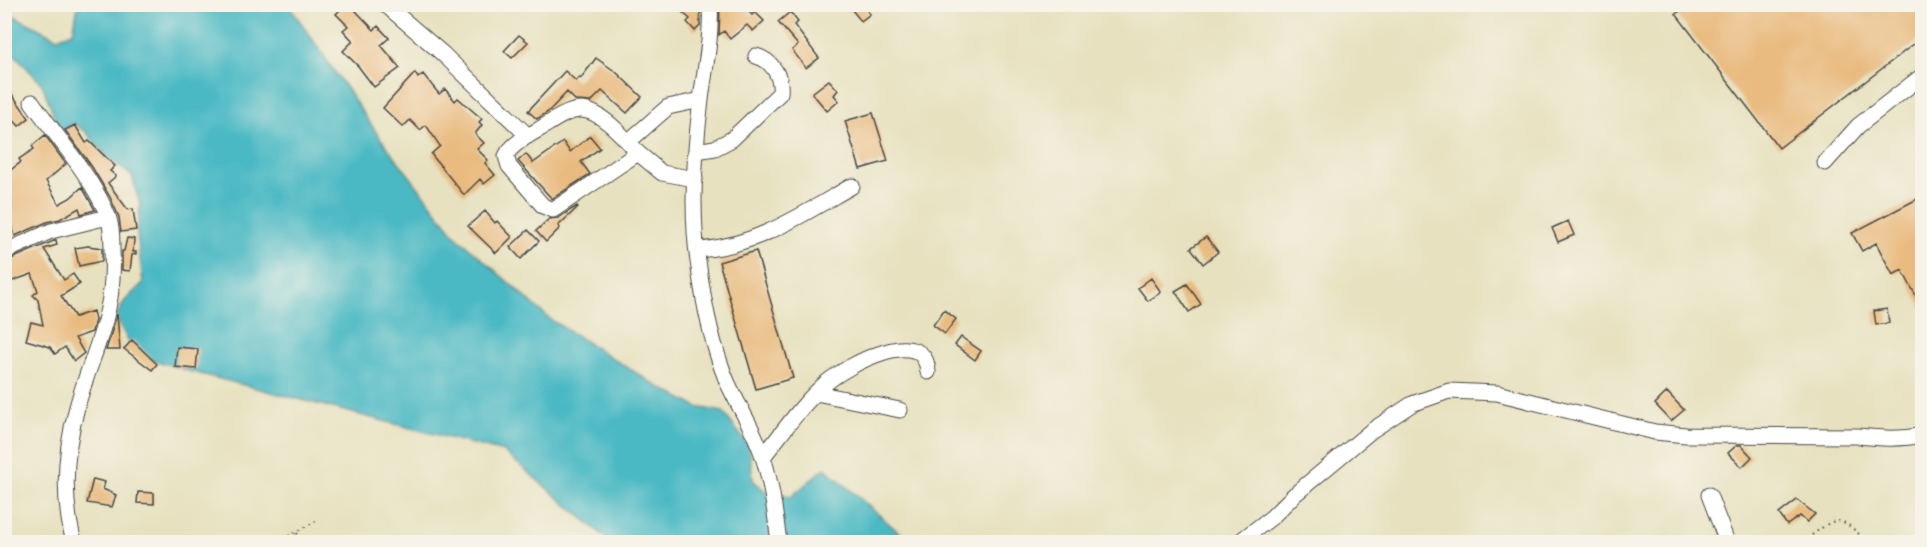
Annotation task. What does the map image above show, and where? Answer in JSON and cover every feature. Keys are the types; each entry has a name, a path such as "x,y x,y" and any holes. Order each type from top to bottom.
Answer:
{"street":[{"path":"710,4 711,39 701,100 696,151 694,233 706,306 726,377 756,437 763,457 771,490 779,543"},
{"path":"386,5 443,54 528,136"},
{"path":"696,151 715,148 732,139 780,93 779,81 772,66 768,61 756,56"},
{"path":"1825,164 1858,126 1923,76"},
{"path":"695,179 662,173 633,147 596,114 580,110 569,113 528,136 507,152 507,161 543,206 553,210 633,147 668,107 701,100"},
{"path":"32,102 85,176 108,217 111,229 113,266 111,298 103,334 77,408 67,461 66,490 74,543"},
{"path":"697,250 731,246 750,239 790,222 852,186"},
{"path":"4,252 51,231 108,217"},
{"path":"763,457 816,393 841,372 855,364 900,349 912,348 926,359 928,372"},
{"path":"1239,543 1371,431 1412,404 1449,391 1497,393 1655,432 1686,435 1855,435 1908,438 1923,435"},
{"path":"816,393 900,410"},
{"path":"1709,495 1727,543"}],"path":[{"path":"1802,543 1831,522 1839,520 1848,523 1867,543"},
{"path":"278,543 316,521"},
{"path":"297,533 301,543"}],"water":[{"path":"78,5 289,5 378,135 455,235 551,320 657,386 697,407 723,412 749,446 753,480 765,491 791,497 825,468 910,542 608,542 605,537 504,452 189,371 151,359 128,341 116,317 125,301 143,283 137,234 140,205 132,176 106,156 86,132 75,124 60,131 42,84 5,44 4,9 57,38 73,32"}],"building":[{"path":"346,4 362,4 356,11 374,30 378,26 389,38 381,45 400,68 374,87 343,51 353,41 343,30 348,26 336,14"},
{"path":"673,4 700,4 700,26 695,31 687,22 690,19"},
{"path":"720,4 741,4 752,15 755,12 764,21 753,31 747,25 730,39 724,31 719,35"},
{"path":"847,4 862,4 870,14 861,21"},
{"path":"1689,4 1923,4 1923,37 1779,148 1676,14"},
{"path":"790,12 798,22 794,25 819,58 806,68 792,50 798,45 778,22"},
{"path":"519,35 528,42 512,58 504,51"},
{"path":"596,58 616,72 642,97 627,113 602,91 591,102 576,101 567,92 548,112 537,119 528,111 565,71 576,81 581,78"},
{"path":"415,73 418,78 423,74 439,94 445,89 455,101 458,98 482,119 479,122 482,125 475,134 484,143 477,149 488,160 485,163 495,175 484,184 480,179 464,195 431,154 440,146 426,125 420,130 410,120 403,127 383,108"},
{"path":"829,80 838,90 834,95 839,101 827,111 812,93"},
{"path":"4,83 29,118 19,126 4,110"},
{"path":"873,113 888,161 860,169 845,121"},
{"path":"75,125 86,143 89,141 115,166 110,171 116,176 108,183 128,210 133,209 136,230 121,232 119,217 110,197 65,130"},
{"path":"45,135 66,164 46,181 59,204 82,187 95,210 81,214 79,208 60,219 15,236 4,195 4,175 21,162 19,159 34,149 32,146"},
{"path":"590,136 600,148 581,162 590,174 552,199 518,161 526,154 533,163 563,142 570,152"},
{"path":"1923,196 1923,309 1902,270 1893,275 1876,243 1862,251 1852,233"},
{"path":"577,206 546,242 536,231 549,219 558,218"},
{"path":"485,211 512,237 496,253 468,226"},
{"path":"1568,221 1574,235 1558,242 1552,228"},
{"path":"528,230 539,241 521,259 510,247"},
{"path":"1206,237 1218,252 1203,264 1191,248"},
{"path":"127,238 134,239 133,252 136,252 132,255 130,271 122,270 122,251 124,251"},
{"path":"56,240 57,245 44,249 64,280 73,274 80,284 61,296 75,317 93,311 95,320 92,332 75,338 84,353 74,361 65,347 55,354 50,347 26,340 31,322 43,325 38,300 33,295 38,291 32,274 4,284 4,262"},
{"path":"88,246 102,248 102,261 79,266 75,248"},
{"path":"756,251 793,378 756,389 719,262"},
{"path":"1151,278 1161,292 1148,301 1138,288"},
{"path":"1187,284 1201,304 1189,312 1175,291"},
{"path":"1887,309 1889,323 1876,325 1874,311"},
{"path":"944,310 956,319 945,334 933,325"},
{"path":"117,314 120,350 106,350 111,334"},
{"path":"961,337 981,351 975,360 955,345"},
{"path":"132,340 157,364 152,370 124,349"},
{"path":"177,347 198,349 196,369 175,367"},
{"path":"1667,392 1684,410 1671,421 1655,404"},
{"path":"1737,445 1741,445 1752,457 1742,467 1728,453"},
{"path":"93,479 105,482 103,489 116,495 112,507 87,503"},
{"path":"138,492 154,493 154,504 137,503"},
{"path":"1797,500 1815,514 1807,522 1800,516 1787,525 1779,514"}]}
